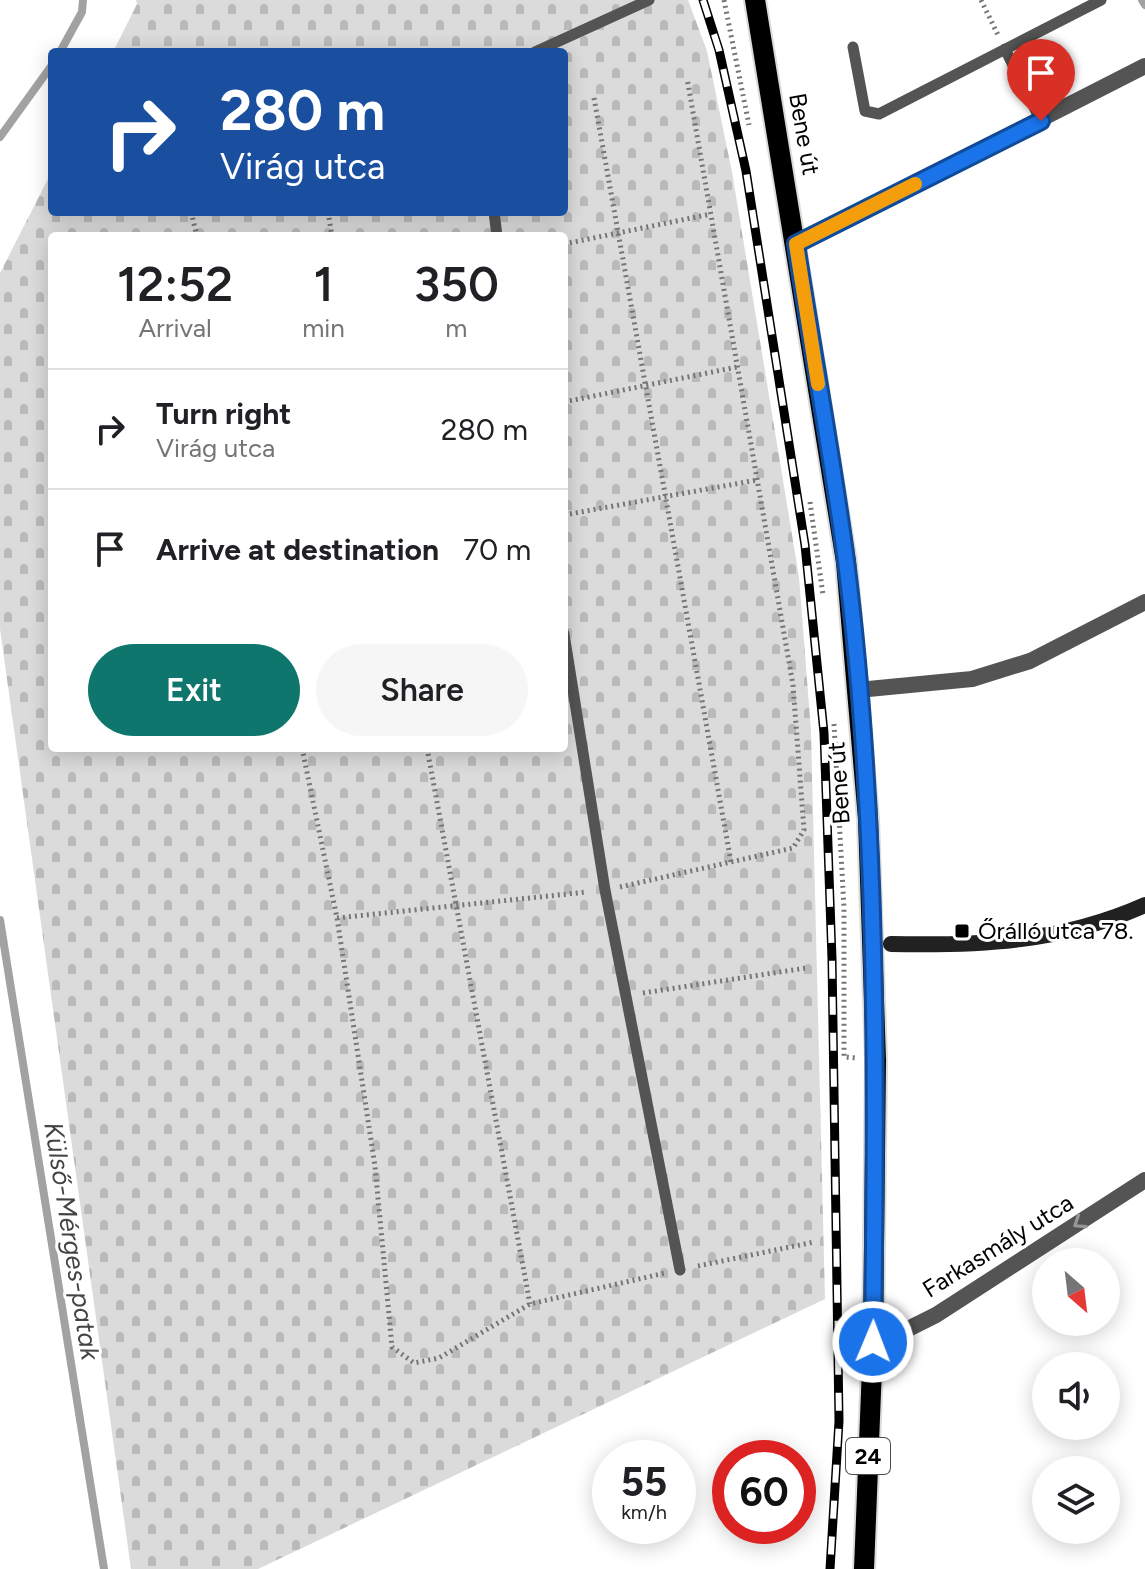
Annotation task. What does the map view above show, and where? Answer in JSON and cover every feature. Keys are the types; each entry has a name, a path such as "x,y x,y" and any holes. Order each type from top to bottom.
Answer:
{"main road":[{"name":"Bene út","path":"755,0 846,562 868,819 883,944 876,1060 873,1342 864,1569"}],"street":[{"path":"796,244 1144,68"},
{"path":"858,690 972,679 1030,661 1145,602"},
{"path":"883,944 967,946 1059,934 1145,905"},
{"name":"Farkasmály utca","path":"873,1342 894,1336 936,1315 1145,1180"}],"lane":[{"path":"544,48 649,0"},
{"path":"853,47 865,111 879,114 1101,0"},
{"path":"1005,49 1041,121"},
{"path":"568,659 605,890 680,1270"}],"path":[{"path":"724,0 751,134"},
{"path":"981,0 1005,49"},
{"path":"337,918 605,890 793,848 804,830 793,685 687,78"},
{"path":"594,98 731,862"},
{"path":"568,243 711,214"},
{"path":"568,401 737,367"},
{"path":"568,514 757,480"},
{"path":"810,501 825,610"},
{"path":"834,719 844,908 844,1057 876,1060"},
{"path":"303,752 337,918 375,1166 392,1347 414,1363 439,1358 530,1304 428,752"},
{"path":"626,996 806,968"}],"green space":[{"path":"136,0 688,0 707,51 732,172 799,577 811,731 825,1299 258,1569 131,1569 0,629 0,273 48,179 48,216 568,216 568,48 115,48 137,4"}],"waterway":[{"name":"Külső-Mérges-patak","path":"62,48 82,12 83,0"},
{"path":"1142,0 1145,5"},
{"name":"Külső-Mérges-patak","path":"0,137 48,71"},
{"name":"Külső-Mérges-patak","path":"0,920 104,1569"}],"railway":[{"path":"703,0 719,50 746,171 805,545 824,733 832,959 839,1421 830,1569"}],"slow traffic":[{"path":"818,384 796,244 915,184"}],"place":[{"name":"Őrálló utca 78.","path":"962,931"}],"route":[{"path":"873,1342 876,1060 868,819 846,562 796,244 1041,121"}]}
